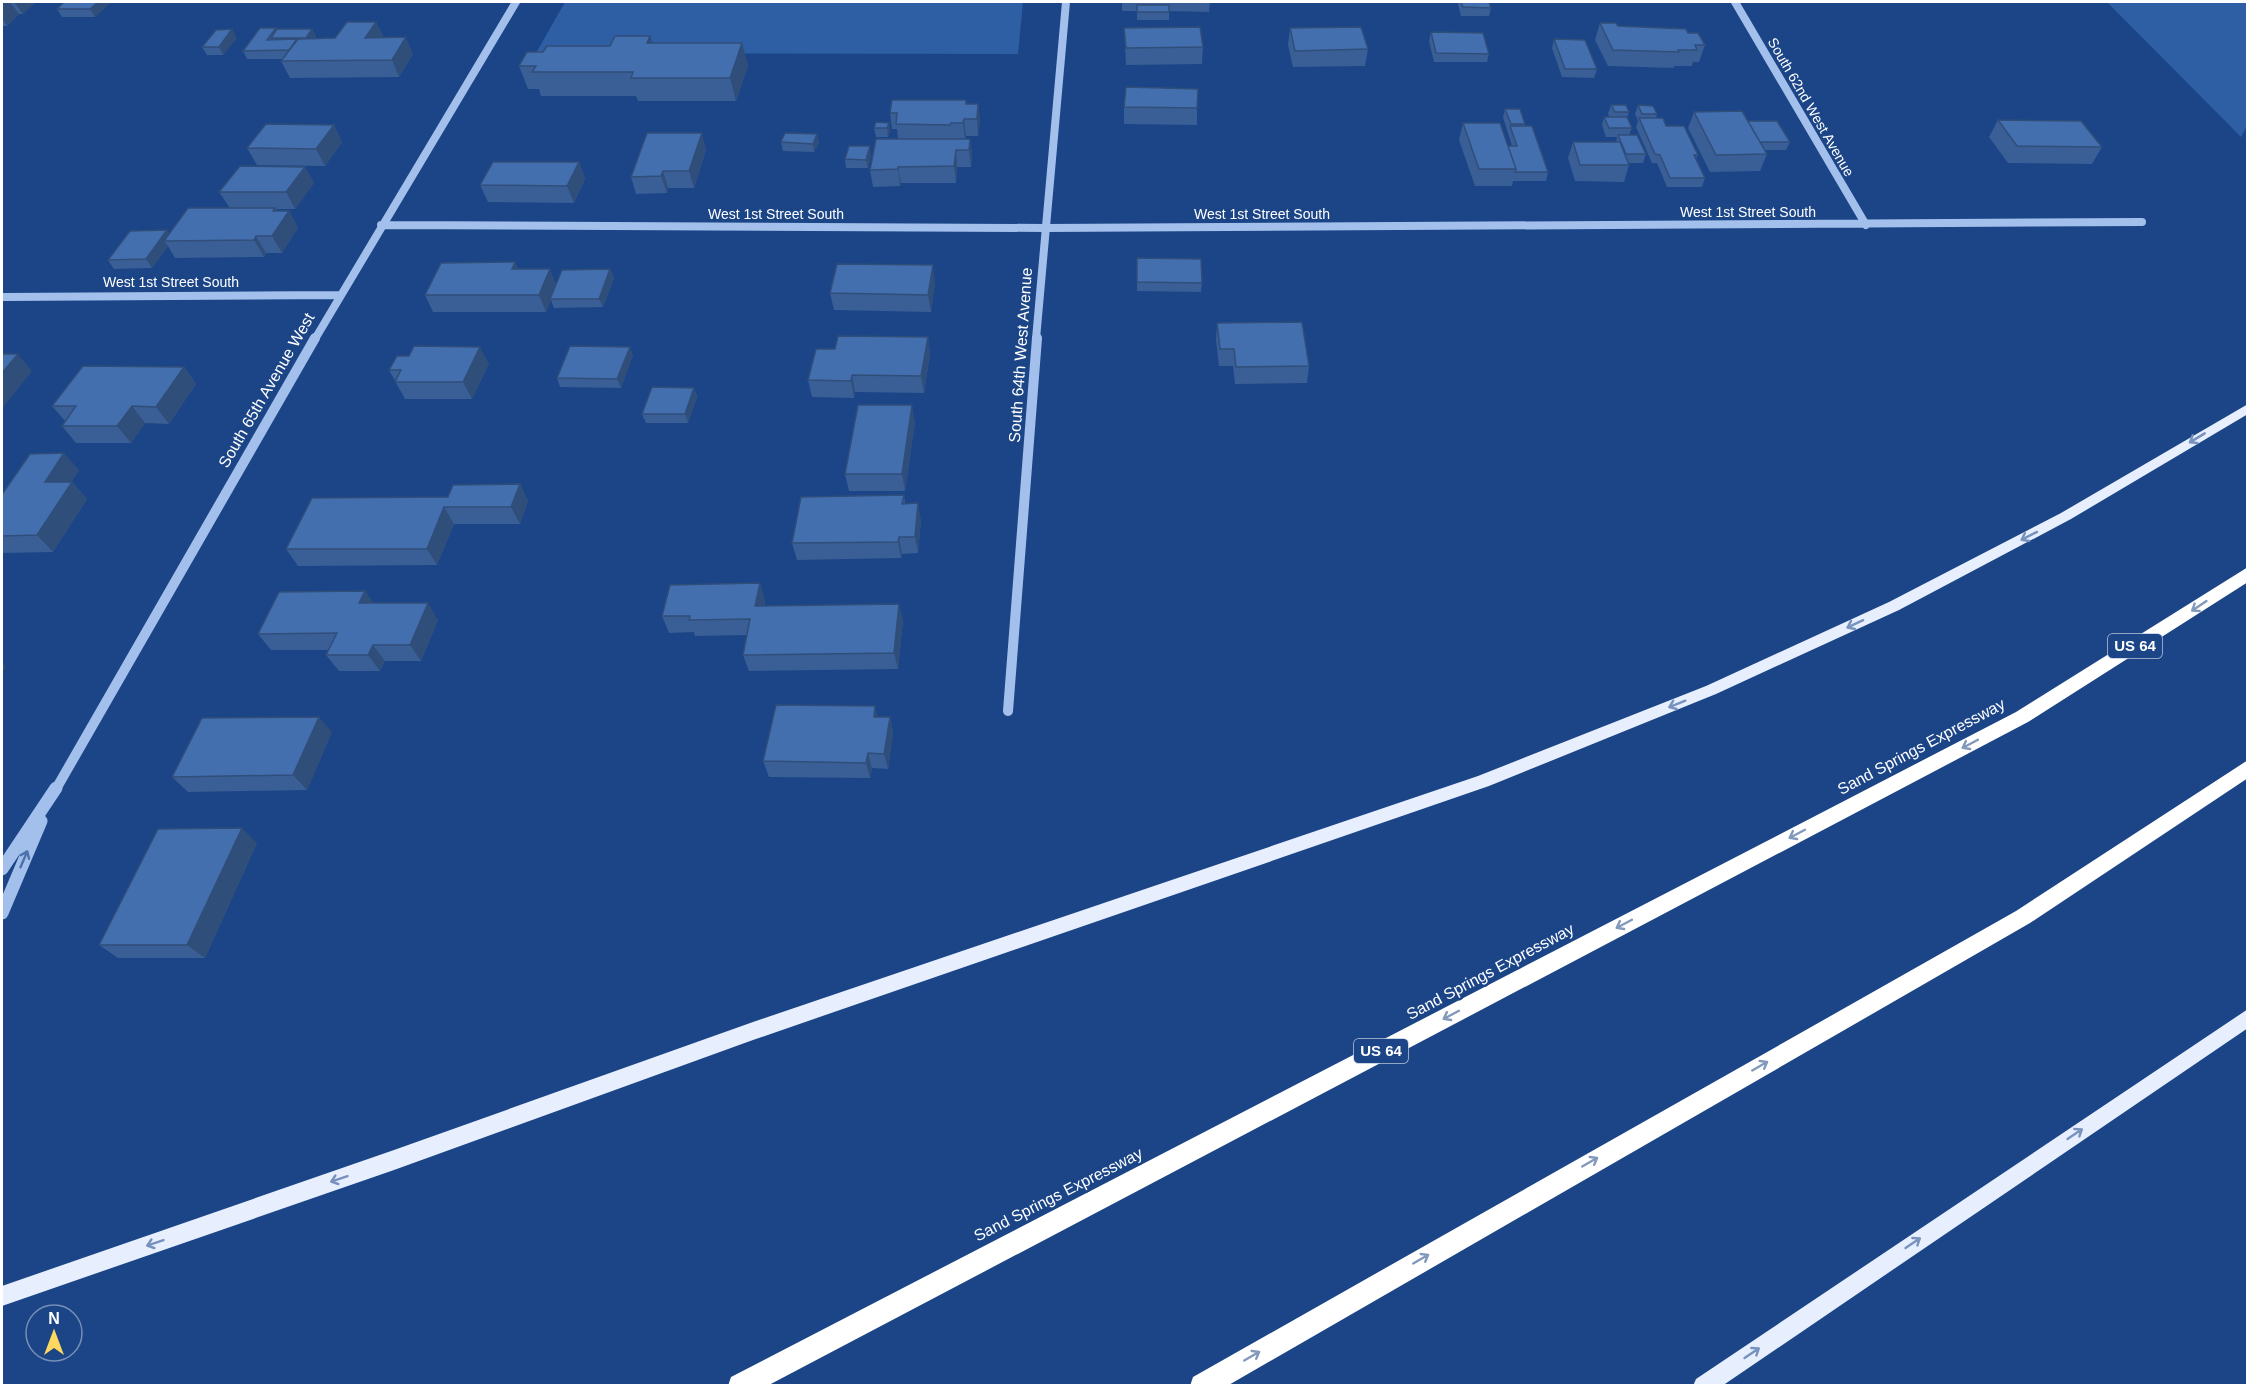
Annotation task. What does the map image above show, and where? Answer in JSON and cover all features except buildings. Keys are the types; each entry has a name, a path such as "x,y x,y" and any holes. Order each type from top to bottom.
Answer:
{"highway":[{"name":"Sand Springs Expressway","path":"740,1386 2022,717 2177,620 2247,573"},
{"path":"1202,1386 2023,917 2247,768"}],"main road":[{"path":"2,1296 394,1160 753,1031 1252,862 1516,768 1711,690 1894,606 2066,516 2247,408"},
{"path":"1703,1386 2247,1017"}],"street":[{"name":"South 65th Avenue West","path":"2,870 50,799 340,295 516,2"},
{"name":"South 64th West Avenue","path":"1008,711 1045,228 1066,2"},
{"name":"South 62nd West Avenue","path":"1735,2 1866,225"},
{"name":"West 1st Street South","path":"381,225 1045,228 2142,222"},
{"name":"West 1st Street South","path":"2,297 340,295"},
{"name":"South 65th Avenue West","path":"2,913 50,799"}],"shaded area":[{"path":"565,2 1023,2 1018,54 536,53"},
{"path":"2107,2 2247,2 2247,126 2241,137"}]}
